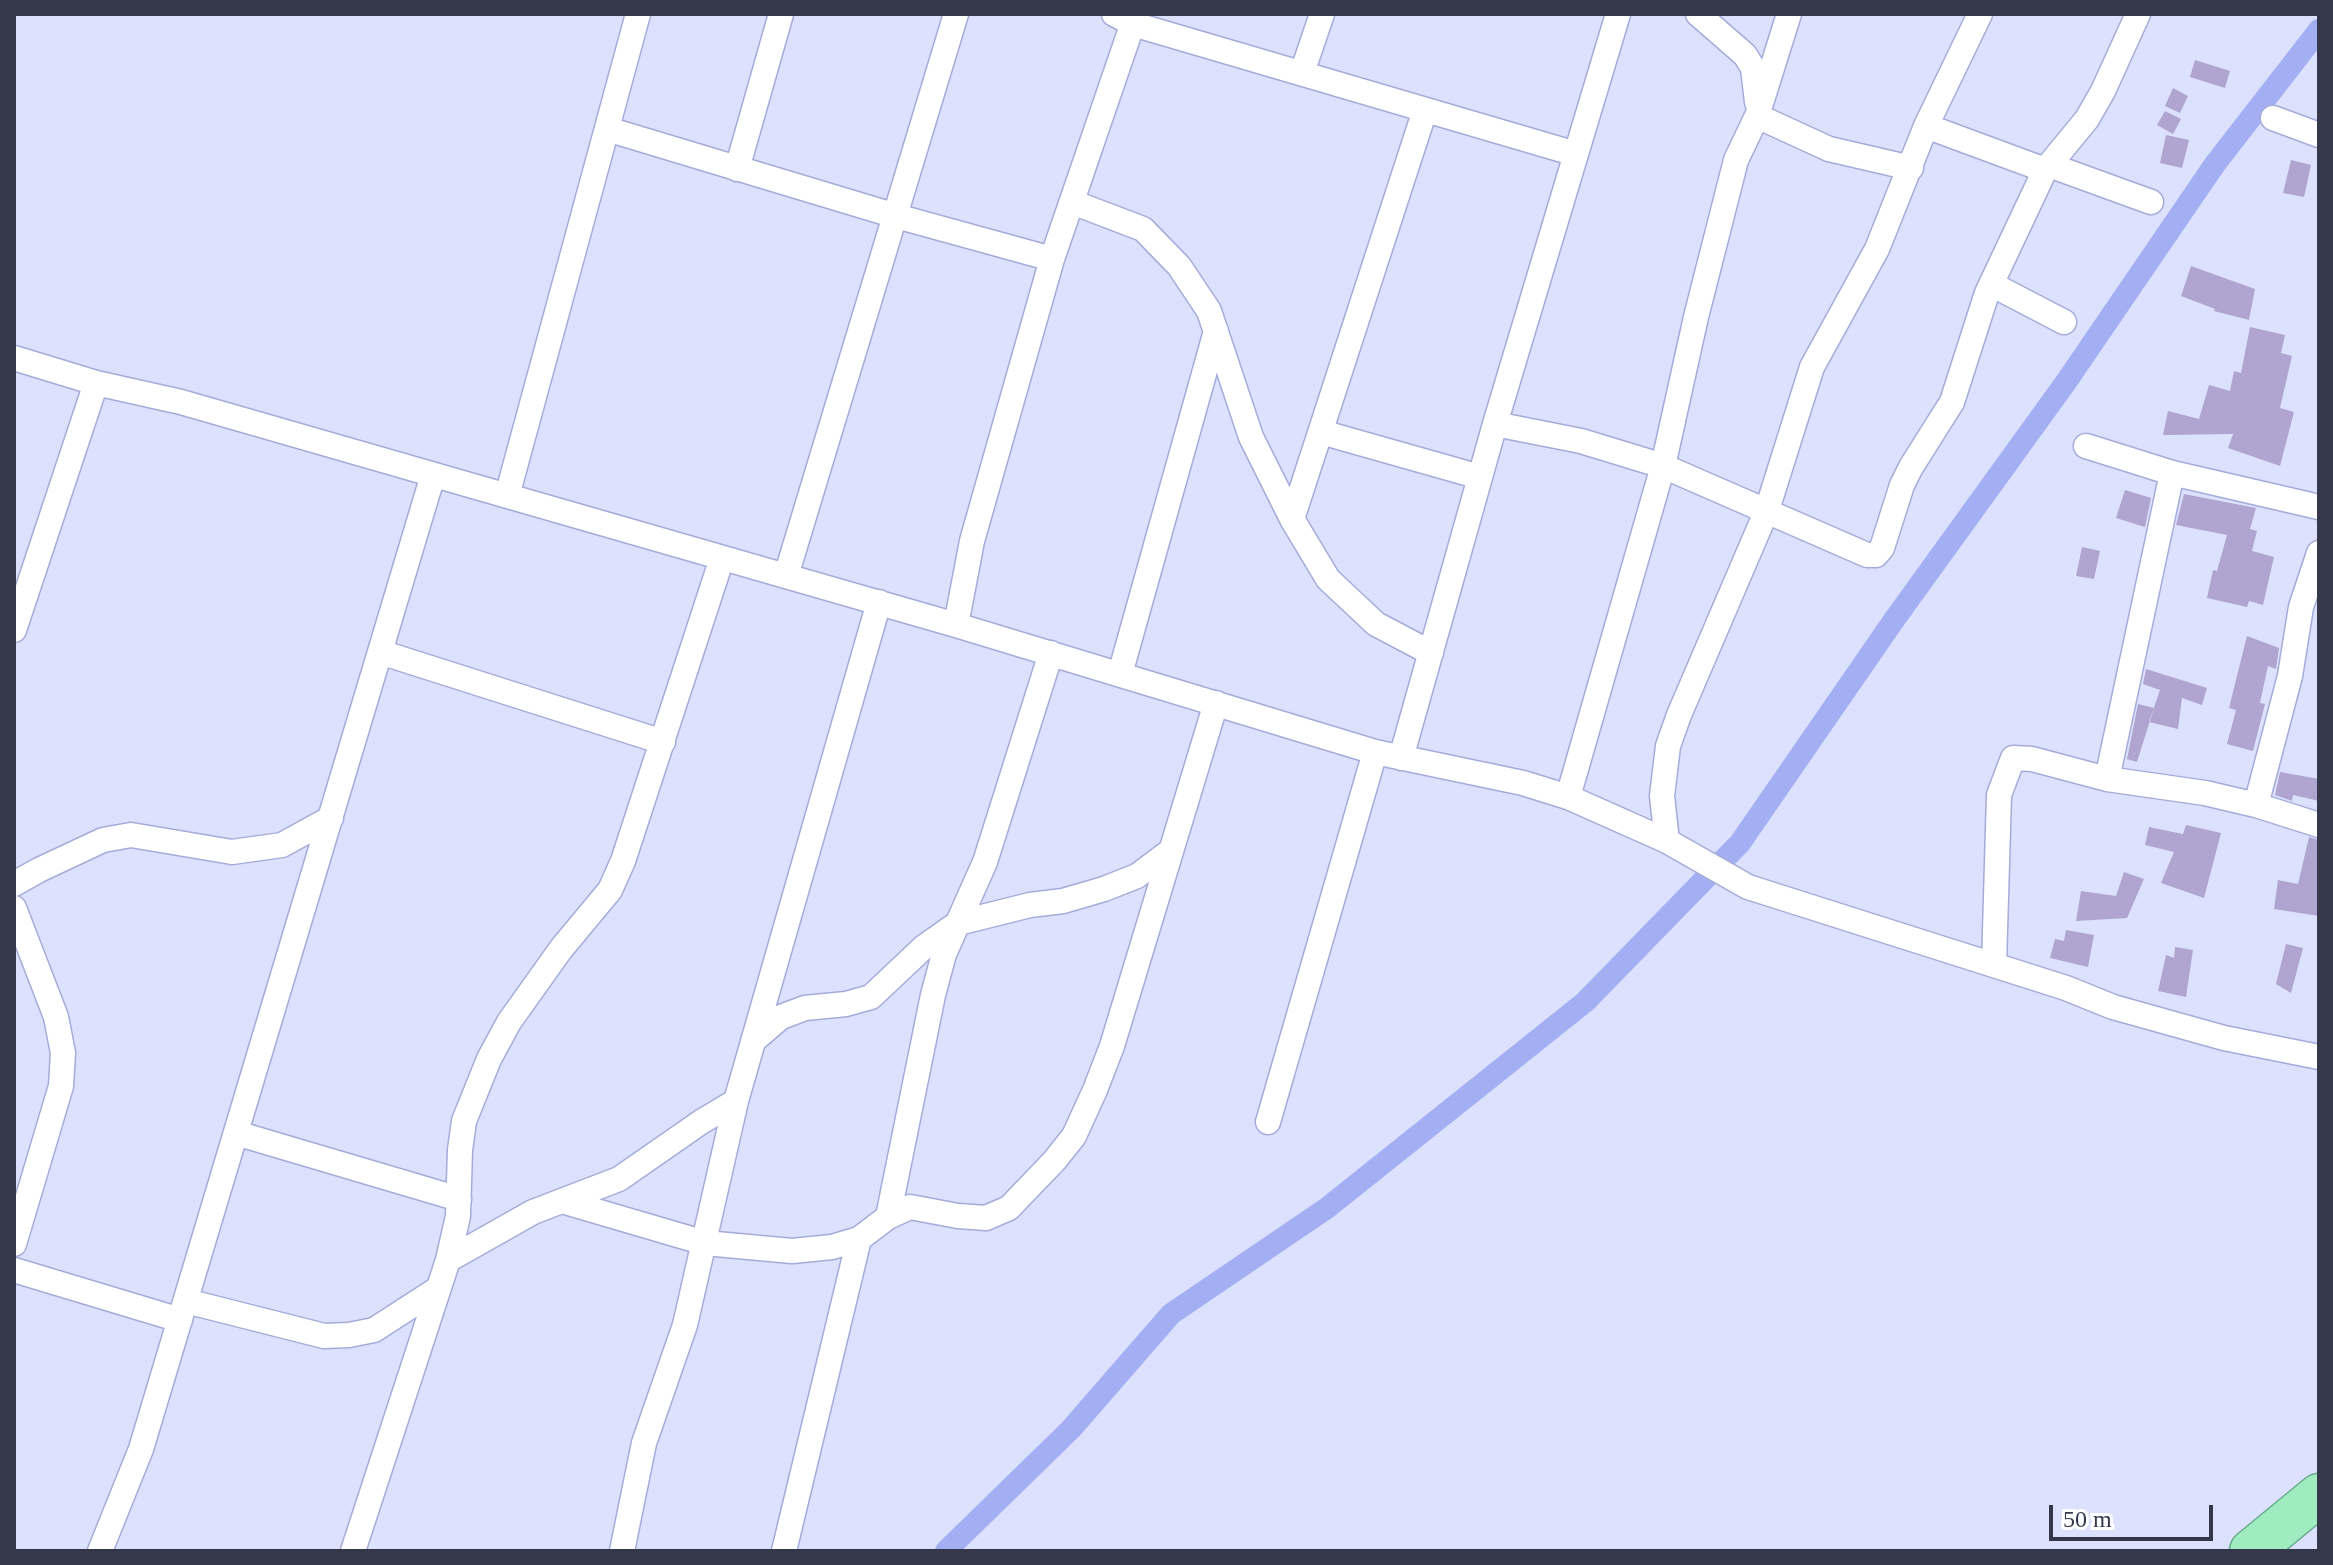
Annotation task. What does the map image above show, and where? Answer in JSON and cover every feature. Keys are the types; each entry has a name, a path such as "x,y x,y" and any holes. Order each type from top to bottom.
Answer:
{"highway":[{"path":"2251,1551 2319,1495"}],"street":[{"path":"507,496 638,14"},
{"path":"737,169 781,14"},
{"path":"786,576 956,14"},
{"path":"1302,73 1322,14"},
{"path":"1401,758 1495,424 1618,14"},
{"path":"1698,14 1745,55 1753,68 1757,116"},
{"path":"1568,797 1663,466 1696,317 1736,160 1757,116 1789,14"},
{"path":"1667,841 1662,796 1668,746 1767,510 1812,367 1864,275 1926,126 1980,14"},
{"path":"1495,424 1581,441 1663,466 1867,555 1876,555 1882,548 1902,485 1952,402 1991,284 2047,168 2087,119 2138,14"},
{"path":"956,625 972,541 1052,259 1128,17 1302,73 1576,154"},
{"path":"1292,519 1425,110"},
{"path":"1757,116 1829,149 1911,168"},
{"path":"2273,118 2319,135"},
{"path":"1926,126 2151,202"},
{"path":"607,129 896,216 1052,259"},
{"path":"1072,202 1143,229 1179,266 1209,311 1251,437 1292,519 1328,579 1376,624 1431,653"},
{"path":"1991,284 2064,322"},
{"path":"1120,674 1216,331"},
{"path":"14,358 96,383 181,402 879,602 1375,752 1523,783 1568,797 1667,841 1748,887 2066,988 2113,1007 2224,1038 2319,1057"},
{"path":"14,630 96,383"},
{"path":"1321,432 1480,477"},
{"path":"2086,446 2172,473 2319,507"},
{"path":"2107,779 2172,473"},
{"path":"100,1551 141,1449 433,475"},
{"path":"2256,805 2290,676 2301,607 2319,553"},
{"path":"353,1551 448,1260 458,1216 464,1121 489,1059 509,1022 561,949 610,890 623,861 722,558"},
{"path":"622,1551 644,1443 685,1325 736,1101 879,602"},
{"path":"380,652 663,742"},
{"path":"888,1217 944,954 985,862 1051,653"},
{"path":"562,1201 705,1243 792,1251 832,1247 859,1239 888,1217 910,1207 986,1218 1009,1208 1074,1136 1112,1046 1216,703"},
{"path":"1268,1122 1375,752"},
{"path":"1994,965 1999,795 2013,758 2032,759 2107,779 2205,793 2319,825"},
{"path":"14,884 103,840 131,835 232,852 282,845 331,818"},
{"path":"753,1042 781,1017 805,1008 846,1004 871,997 924,947 958,923 1104,889 1137,876 1169,852"},
{"path":"14,908 56,1017 63,1053 61,1086 14,1244"},
{"path":"448,1260 501,1228 619,1179 736,1101"},
{"path":"236,1133 459,1199"},
{"path":"784,1551 859,1239"},
{"path":"14,1270 183,1310 324,1336 374,1330 439,1288"}],"building":[{"path":"2195,60 2230,71 2225,88 2190,77"},
{"path":"2173,88 2188,96 2180,113 2165,106"},
{"path":"2165,111 2181,119 2173,134 2157,125"},
{"path":"2166,135 2189,140 2182,168 2160,163"},
{"path":"2291,160 2311,165 2304,197 2283,193"},
{"path":"2191,266 2255,289 2249,320 2214,311 2181,296"},
{"path":"2250,327 2285,335 2281,353 2292,356 2280,408 2294,412 2280,466 2228,448 2233,434 2163,435 2168,411 2199,419 2209,385 2230,391 2234,371 2241,373"},
{"path":"2125,490 2151,498 2145,527 2116,518"},
{"path":"2184,494 2256,508 2250,529 2257,531 2252,551 2274,557 2263,605 2249,601 2247,607 2207,598 2213,570 2217,571 2227,535 2176,525"},
{"path":"2082,547 2100,551 2094,579 2076,576"},
{"path":"2247,636 2279,648 2276,669 2268,666 2260,703 2265,704 2253,751 2227,744 2236,710 2229,708"},
{"path":"2146,669 2207,688 2202,705 2182,698 2178,729 2149,722 2160,690 2143,684"},
{"path":"2138,704 2154,708 2137,762 2127,759"},
{"path":"2280,772 2319,779 2319,801 2293,795 2292,801 2275,795"},
{"path":"2186,825 2221,833 2204,898 2161,883 2174,852 2145,845 2149,827 2183,834"},
{"path":"2309,837 2319,840 2319,916 2274,909 2278,880 2298,884"},
{"path":"2124,872 2144,879 2127,918 2076,921 2081,891 2116,896"},
{"path":"2066,930 2094,935 2088,967 2050,958 2055,939 2064,941"},
{"path":"2286,944 2303,948 2291,993 2276,984"},
{"path":"2175,947 2193,950 2186,997 2158,991 2166,955 2174,958"}],"waterway":[{"path":"946,1551 1071,1429 1171,1314 1327,1208 1585,1002 1740,843 1894,620 2066,382 2215,164 2319,30"}]}
